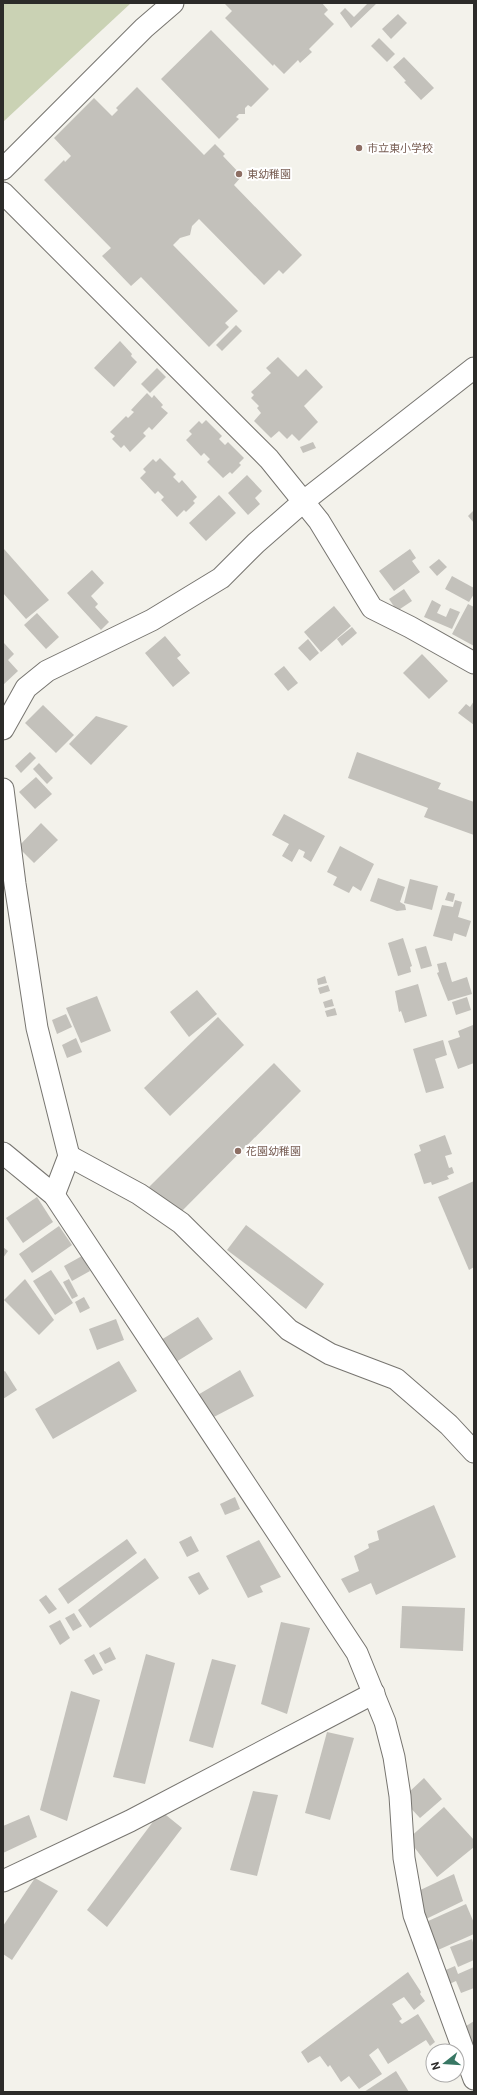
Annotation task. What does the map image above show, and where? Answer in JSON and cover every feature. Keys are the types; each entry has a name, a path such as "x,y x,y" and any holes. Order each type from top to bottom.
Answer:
{"street":[{"path":"3,169 144,28 173,3"},
{"path":"3,193 223,411 269,459 319,521 372,608 410,627 474,663"},
{"path":"3,729 26,688 47,671 152,620 221,578 256,543 304,501 474,368"},
{"path":"3,789 15,884 37,1028 69,1156 54,1195"},
{"path":"3,1152 54,1195 357,1653 385,1722 394,1757 400,1796 404,1858 414,1915 474,2079"},
{"path":"69,1156 139,1194 181,1223 289,1330 330,1354 396,1379 449,1426 474,1452"},
{"path":"3,1881 130,1821 374,1693"}],"green space":[{"path":"3,3 131,3 3,122"}],"building":[{"path":"322,3 328,10 324,14 334,24 309,49 312,52 300,63 298,60 284,74 274,64 273,66 225,18 232,11 225,4"},
{"path":"368,3 377,3 351,28 340,13 345,8 354,17"},
{"path":"398,14 407,23 391,39 382,29"},
{"path":"211,30 269,89 251,107 248,105 245,108 245,114 239,114 236,117 239,119 219,139 161,79"},
{"path":"379,38 395,54 387,62 371,46"},
{"path":"404,57 434,88 421,100 404,82 406,81 393,67"},
{"path":"137,87 204,155 215,144 225,154 223,156 242,176 234,185 302,255 283,274 279,270 264,285 199,219 192,226 190,235 180,238 173,245 238,311 225,323 229,327 209,347 141,277 131,286 102,256 111,248 44,180 64,160 65,162 71,156 54,138 94,98 112,116 118,110 116,108"},
{"path":"236,325 242,331 222,351 216,345"},
{"path":"120,341 137,362 114,387 94,368"},
{"path":"278,357 298,377 306,369 323,387 304,406 318,422 299,441 292,434 287,439 279,431 271,438 254,421 261,413 257,408 259,406 251,398 254,395 251,392 271,373 266,368"},
{"path":"157,368 166,377 150,393 141,384"},
{"path":"147,393 152,398 154,395 163,405 161,407 168,413 152,430 149,427 143,433 146,436 130,452 124,445 121,448 112,439 115,436 110,432 126,416 128,418 134,412 131,410"},
{"path":"206,420 222,436 219,439 225,445 228,442 244,458 239,463 241,465 232,474 230,472 223,478 207,462 210,459 204,453 201,456 186,440 192,434 189,431 199,421 202,424"},
{"path":"313,442 316,448 303,453 300,447"},
{"path":"160,458 176,474 173,477 179,483 182,480 197,497 193,501 195,503 186,512 184,510 177,517 161,500 164,497 158,491 155,494 140,478 146,472 143,469 153,459 156,462"},
{"path":"247,475 262,491 255,498 260,504 248,515 228,493"},
{"path":"219,495 236,513 206,541 189,523"},
{"path":"474,510 474,523 468,516"},
{"path":"4,549 49,600 26,619 3,593"},
{"path":"410,549 416,558 412,561 420,572 394,591 379,571"},
{"path":"439,559 447,567 437,576 429,567"},
{"path":"92,570 104,583 91,596 98,604 95,607 109,622 101,630 67,593"},
{"path":"452,576 474,588 474,594 469,602 445,589"},
{"path":"404,589 412,601 397,611 389,599"},
{"path":"432,600 441,605 437,613 446,617 450,608 460,612 452,629 424,617"},
{"path":"468,604 474,607 474,646 452,634"},
{"path":"334,606 351,626 321,652 304,632"},
{"path":"37,613 59,637 46,649 24,625"},
{"path":"352,627 357,633 342,646 337,639"},
{"path":"165,636 181,655 177,658 190,673 173,687 145,653"},
{"path":"308,639 319,653 310,661 298,648"},
{"path":"4,643 14,654 8,660 18,671 3,685"},
{"path":"422,654 448,681 429,699 403,673"},
{"path":"284,666 298,683 288,691 274,674"},
{"path":"474,701 474,725 458,713 466,704 470,707"},
{"path":"43,705 74,735 56,753 25,723"},
{"path":"96,716 128,726 91,765 69,744"},
{"path":"30,752 36,758 21,773 15,766"},
{"path":"357,752 441,783 438,789 474,802 474,835 424,817 428,808 348,778"},
{"path":"39,763 53,778 47,784 33,769"},
{"path":"36,777 52,794 35,809 19,792"},
{"path":"284,814 325,836 311,862 303,857 305,852 299,849 292,862 282,856 289,844 272,835"},
{"path":"41,823 58,840 34,863 18,847"},
{"path":"340,846 374,864 361,891 353,886 349,893 333,885 337,877 327,872"},
{"path":"378,878 405,887 400,902 405,905 406,910 397,911 370,901"},
{"path":"410,879 438,886 432,910 404,903"},
{"path":"448,892 455,894 453,902 445,900"},
{"path":"455,900 462,902 458,917 471,921 466,937 454,933 452,941 433,936 442,905 453,907"},
{"path":"403,938 412,966 410,967 411,972 398,976 388,943"},
{"path":"426,946 432,966 421,969 415,949"},
{"path":"446,962 452,982 467,977 472,994 448,1001 437,973 439,972 437,964"},
{"path":"325,976 327,983 318,985 317,979"},
{"path":"418,984 427,1016 405,1023 401,1011 399,1012 395,991"},
{"path":"328,985 330,991 320,994 318,988"},
{"path":"197,990 217,1014 189,1037 170,1012"},
{"path":"97,996 111,1031 81,1043 66,1008"},
{"path":"467,997 471,1010 456,1015 452,1002"},
{"path":"332,999 334,1006 325,1008 323,1002"},
{"path":"335,1008 337,1015 327,1017 325,1011"},
{"path":"66,1014 72,1027 57,1034 52,1020"},
{"path":"218,1017 244,1045 170,1116 144,1088"},
{"path":"473,1025 474,1063 458,1069 448,1041 460,1037 458,1031"},
{"path":"76,1038 82,1052 67,1058 62,1045"},
{"path":"443,1040 447,1055 435,1059 444,1088 426,1093 413,1049"},
{"path":"274,1063 301,1091 177,1216 149,1187"},
{"path":"445,1135 452,1154 445,1156 449,1168 452,1167 454,1173 447,1176 449,1179 432,1185 431,1182 424,1184 414,1154 421,1151 419,1145"},
{"path":"474,1181 474,1267 469,1270 438,1197"},
{"path":"37,1197 53,1222 23,1243 6,1218"},
{"path":"246,1225 324,1284 306,1309 227,1250"},
{"path":"59,1226 72,1245 32,1273 19,1254"},
{"path":"3,1247 8,1251 3,1258"},
{"path":"82,1256 90,1271 72,1281 64,1266"},
{"path":"51,1270 73,1303 55,1315 33,1281"},
{"path":"25,1279 54,1320 39,1335 4,1300"},
{"path":"69,1279 78,1296 72,1299 63,1282"},
{"path":"84,1297 90,1308 80,1313 75,1302"},
{"path":"198,1317 213,1339 176,1362 161,1340"},
{"path":"116,1319 124,1340 97,1350 89,1329"},
{"path":"119,1361 137,1391 53,1439 35,1409"},
{"path":"240,1370 254,1396 210,1419 196,1396"},
{"path":"5,1371 17,1390 3,1399 3,1372"},
{"path":"235,1497 240,1509 225,1515 220,1504"},
{"path":"434,1505 456,1557 376,1595 371,1583 349,1593 341,1579 359,1571 354,1556 369,1548 368,1544 379,1540 377,1531"},
{"path":"191,1536 199,1551 187,1557 179,1542"},
{"path":"127,1539 137,1553 68,1604 58,1589"},
{"path":"259,1540 281,1577 260,1586 263,1592 248,1598 226,1556"},
{"path":"145,1558 159,1578 90,1628 78,1610"},
{"path":"199,1572 209,1589 199,1595 188,1577"},
{"path":"46,1595 57,1609 49,1614 39,1600"},
{"path":"402,1606 465,1608 463,1651 400,1648"},
{"path":"74,1613 82,1626 73,1631 65,1618"},
{"path":"60,1620 70,1638 60,1645 49,1626"},
{"path":"281,1622 310,1628 287,1714 261,1704"},
{"path":"110,1647 116,1659 105,1664 99,1653"},
{"path":"94,1654 103,1670 93,1675 84,1660"},
{"path":"146,1654 175,1663 145,1784 113,1777"},
{"path":"212,1659 236,1665 213,1748 189,1741"},
{"path":"71,1691 100,1700 67,1821 40,1810"},
{"path":"327,1732 354,1738 330,1820 305,1813"},
{"path":"424,1778 442,1799 420,1818 406,1803 407,1794"},
{"path":"253,1791 278,1795 257,1876 230,1870"},
{"path":"444,1807 474,1840 474,1847 437,1877 408,1839"},
{"path":"161,1811 182,1828 107,1927 87,1910"},
{"path":"29,1815 37,1837 3,1853 3,1826"},
{"path":"454,1874 463,1901 422,1921 412,1894"},
{"path":"35,1878 58,1891 12,1960 3,1954 3,1926"},
{"path":"466,1904 474,1923 474,1934 438,1950 426,1922"},
{"path":"472,1939 474,1946 474,1960 458,1967 450,1947"},
{"path":"455,1966 458,1974 474,1967 474,1988 461,1993 456,1981 447,1985 441,1972"},
{"path":"408,1972 425,2001 414,2010 404,1997 392,2004 402,2019 399,2021 402,2024 418,2014 435,2042 428,2043 426,2040 388,2064 378,2048 369,2055 382,2074 359,2089 349,2076 341,2082 330,2065 328,2067 320,2056 308,2063 301,2052"},
{"path":"474,2021 474,2044 472,2045 463,2028"},
{"path":"396,2071 409,2092 364,2092"}],"place":[{"name":"市立東小学校","path":"359,148"},
{"name":"東幼稚園","path":"239,174"},
{"name":"花園幼稚園","path":"238,1151"}]}
